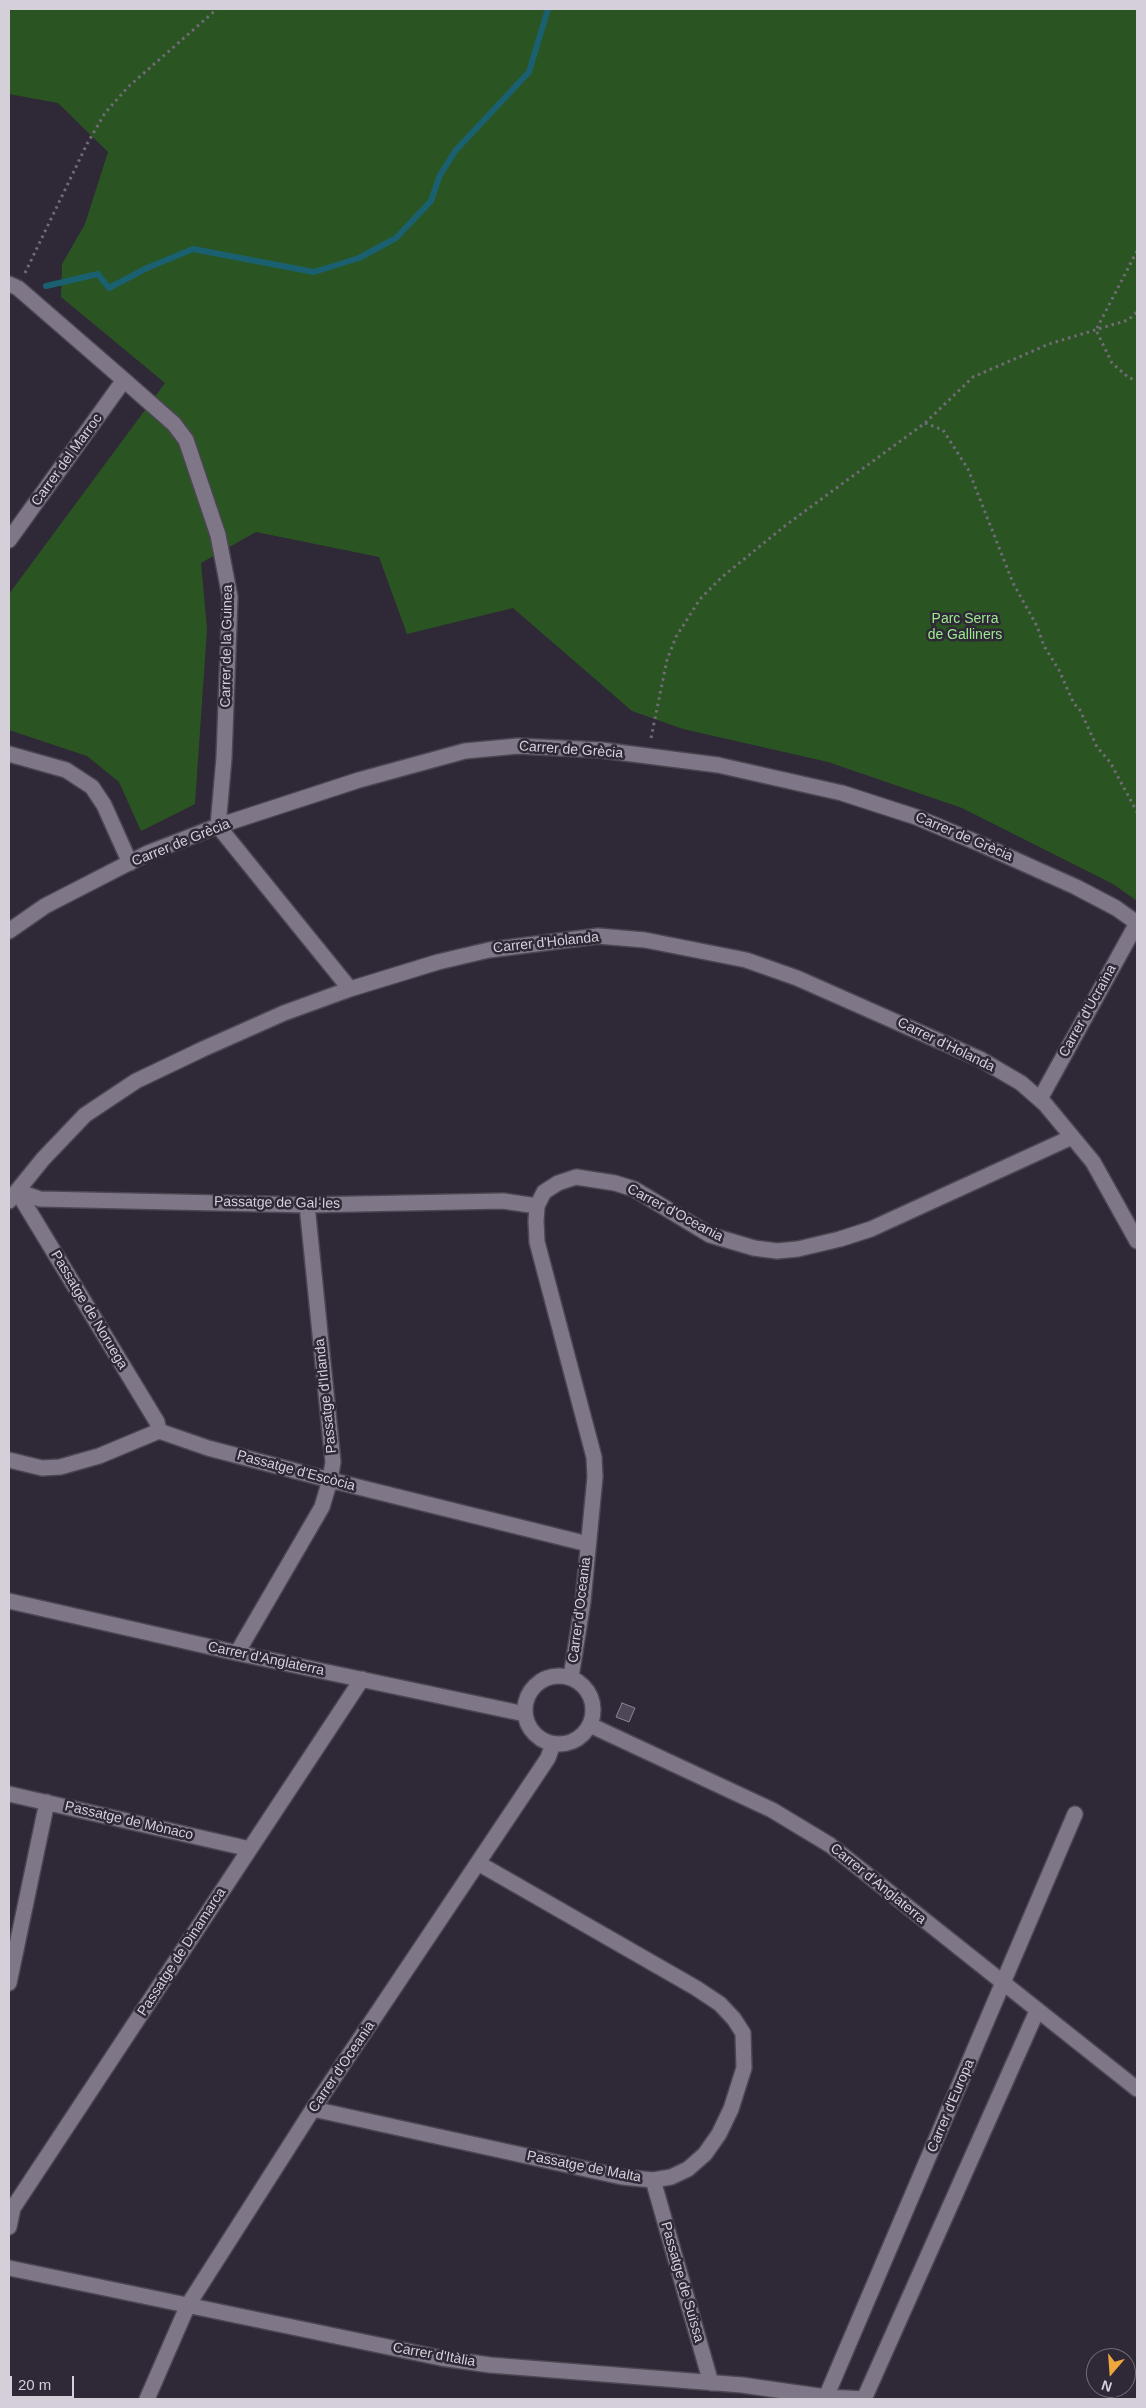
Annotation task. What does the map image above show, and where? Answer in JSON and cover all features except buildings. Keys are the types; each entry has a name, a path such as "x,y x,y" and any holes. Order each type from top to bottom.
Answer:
{"street":[{"name":"Carrer de la Guinea","path":"13,286 174,424 186,440 218,535 226,568 230,606 224,758 218,826"},
{"name":"Carrer del Marroc","path":"9,540 124,380"},
{"name":"Carrer de Grècia","path":"9,931 45,906 148,853 218,826 359,780 465,751 518,746 543,746 718,765 842,792 916,817 1076,887 1116,908 1137,923"},
{"path":"9,754 66,770 92,787 104,805 130,863"},
{"path":"218,826 350,989"},
{"name":"Carrer d'Ucraïna","path":"1040,1099 1137,923"},
{"name":"Carrer d'Holanda","path":"13,1196 42,1159 85,1115 136,1082 284,1013 350,989 438,962 489,950 598,936 645,940 746,960 797,978 980,1058 1021,1083 1040,1099 1072,1136 1093,1162 1137,1241"},
{"name":"Carrer d'Oceania","path":"571,1678 583,1601 594,1457 542,1267 536,1221 538,1206 544,1192 558,1183 576,1177 594,1178 634,1189 710,1235 754,1248 777,1251 798,1249 840,1240 871,1229 1072,1136"},
{"name":"Passatge de Gal·les","path":"13,1196 40,1199 307,1205 502,1201 538,1206"},
{"name":"Passatge de Noruega","path":"13,1196 157,1422 159,1431"},
{"name":"Passatge d'Irlanda","path":"237,1653 322,1507 333,1462 307,1205"},
{"path":"9,1460 42,1468 60,1467 99,1456 159,1431"},
{"name":"Passatge d'Escòcia","path":"159,1431 208,1448 588,1544"},
{"name":"Carrer d'Anglaterra","path":"9,1601 237,1653 525,1714"},
{"path":"556,1676 571,1678 580,1683 588,1692 592,1702 593,1714 590,1725 583,1734 574,1740 553,1744 534,1734 525,1714 526,1700 532,1688 543,1679 556,1676"},
{"name":"Passatge de Dinamarca","path":"9,2227 16,2192 250,1849 362,1679"},
{"name":"Carrer d'Anglaterra","path":"590,1725 800,1825 830,1845 1137,2089"},
{"name":"Carrer d'Oceania","path":"147,2399 188,2305 313,2109 548,1758 553,1744"},
{"name":"Passatge de Mònaco","path":"9,1794 250,1849"},
{"path":"9,1983 47,1802"},
{"name":"Carrer d'Europa","path":"826,2398 1075,1814"},
{"name":"Passatge de Malta","path":"313,2109 622,2177 653,2180 671,2177 688,2169 705,2154 719,2134 734,2102 744,2068 742,2033 720,2004 696,1988 478,1864"},
{"path":"865,2399 1038,2011"},
{"name":"Passatge de Suïssa","path":"653,2180 711,2383"},
{"name":"Carrer d'Itàlia","path":"9,2268 448,2360 742,2385 826,2398 865,2399"}],"path":[{"path":"13,286 69,186 87,144 105,113 128,87 217,9"},
{"path":"1096,330 1137,251"},
{"path":"648,756 667,660 685,620 700,599 722,577 786,525 925,423 973,377 1049,344 1128,320 1137,312"},
{"path":"1096,330 1112,363 1129,378 1137,380"},
{"path":"925,423 943,430 968,469 1013,583 1037,626 1044,646 1059,670 1098,747 1110,762 1137,812"}],"green space":[{"name":"Parc Serra de Galliners","path":"9,9 1137,9 1137,901 1113,884 962,808 828,762 683,729 632,711 513,608 407,634 379,557 256,532 201,563 207,629 195,804 141,831 119,782 87,756 9,730 9,594 165,383 61,297 62,264 85,224 108,152 58,103 9,94"}],"waterway":[{"path":"46,286 98,274 109,288 147,268 193,249 314,272 359,258 396,238 431,201 440,175 456,150 529,72 548,9"}]}
